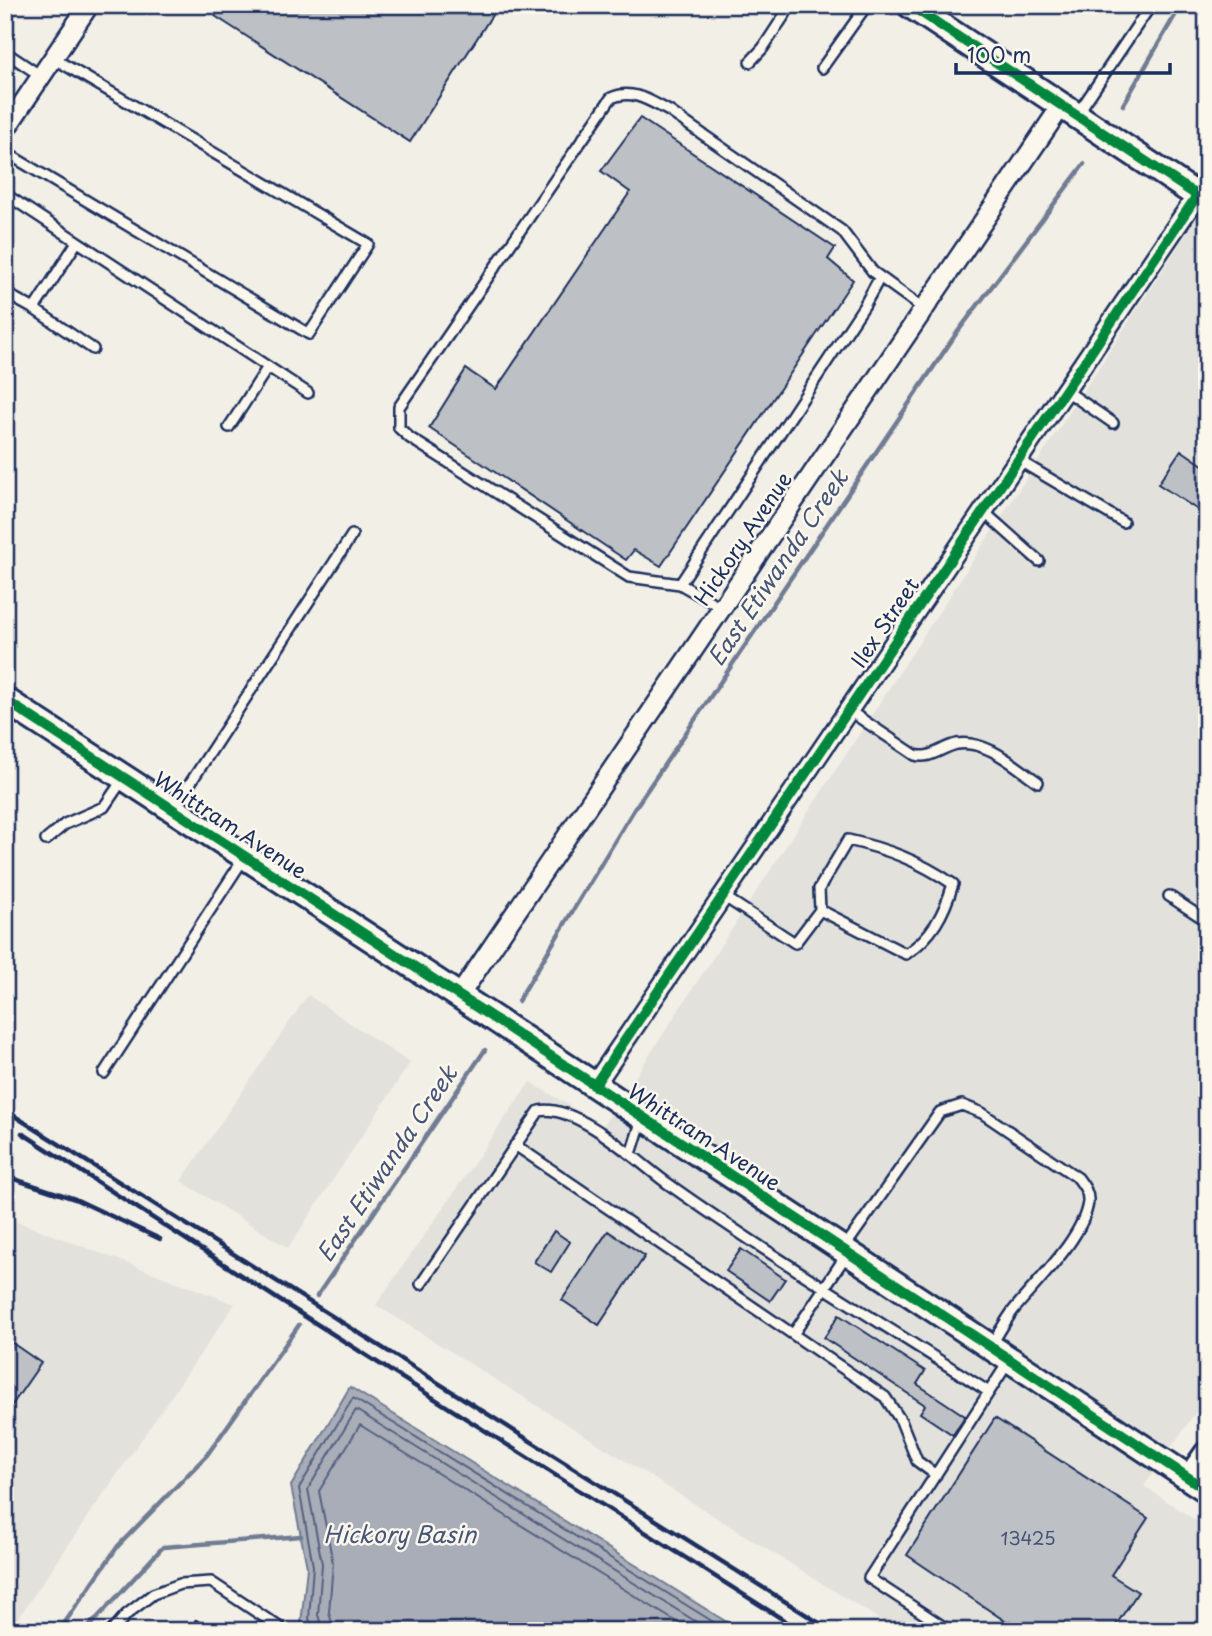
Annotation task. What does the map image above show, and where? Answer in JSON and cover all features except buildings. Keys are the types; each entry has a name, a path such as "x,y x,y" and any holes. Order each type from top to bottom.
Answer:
{"street":[{"path":"5,130 89,5"},
{"path":"909,5 1204,193"},
{"name":"Hickory Avenue","path":"460,996 924,309 1070,110"},
{"name":"Ilex Street","path":"594,1086 1065,390 1204,193"},
{"name":"Whittram Avenue","path":"5,700 460,996 1199,1484"},
{"path":"1199,1484 1207,1454"}],"lane":[{"path":"750,62 764,48 792,5"},
{"path":"822,68 867,5"},
{"name":"Hickory Avenue","path":"1070,110 1150,5"},
{"path":"5,52 41,76"},
{"path":"5,152 309,334 368,244 53,58"},
{"path":"722,608 680,584 629,577 410,438 398,428 399,407 611,97 620,93 639,95 669,111 842,231 880,277 924,309"},
{"path":"5,194 308,393"},
{"path":"34,309 78,242"},
{"path":"680,584 864,306 880,277"},
{"path":"5,293 93,349"},
{"path":"229,427 268,367"},
{"path":"1065,390 1113,423"},
{"path":"1018,460 1123,522"},
{"path":"983,511 1039,561"},
{"path":"173,810 352,535"},
{"path":"848,710 915,755 927,757 947,747 971,744 997,754 1038,782"},
{"path":"46,840 65,824 104,807 124,778"},
{"path":"723,896 795,943 820,910 819,888 848,840 885,848 921,862 953,884 945,912 923,943 905,954 820,910"},
{"path":"104,1073 245,857"},
{"path":"1169,896 1207,921"},
{"path":"794,1333 940,1112 962,1105 982,1113 1078,1178 1087,1190 1088,1201 1082,1220 1048,1274 1010,1315 989,1392 869,1578 950,1631"},
{"path":"421,1284 539,1111 546,1110 568,1115 631,1154 665,1182 989,1392"},
{"path":"631,1154 643,1118"},
{"path":"515,1145 673,1255 885,1396 901,1421 917,1461 936,1475"},
{"path":"112,1631 127,1614 153,1594 180,1584 211,1582 285,1631"}],"shaded area":[{"path":"1207,202 1207,1396 1144,1486 1207,1528 1207,1631 898,1631 376,1305 530,1082 603,1126"},
{"path":"308,995 410,1063 288,1248 181,1181"},
{"path":"5,1217 235,1304 9,1631 5,1631"}],"water":[{"name":"Hickory Basin","path":"350,1387 741,1631 312,1631 301,1624 307,1567 291,1486"}],"waterway":[{"name":"East Etiwanda Creek","path":"1123,105 1181,5"},
{"name":"East Etiwanda Creek","path":"518,1001 635,808 956,334 1084,164"},
{"name":"East Etiwanda Creek","path":"317,1296 485,1050"},
{"name":"East Etiwanda Creek","path":"59,1631 118,1546 207,1455 299,1325"},
{"path":"85,1631 163,1547 301,1536"}],"railway":[{"path":"5,1110 832,1631"},
{"path":"22,1133 279,1300 801,1631"},
{"path":"5,1176 75,1199 160,1239"},
{"path":"196,1621 211,1631"}],"cycle path":[{"path":"910,5 1207,202"},
{"path":"594,1086 1207,181"},
{"path":"5,700 487,1014 1207,1490"}]}
